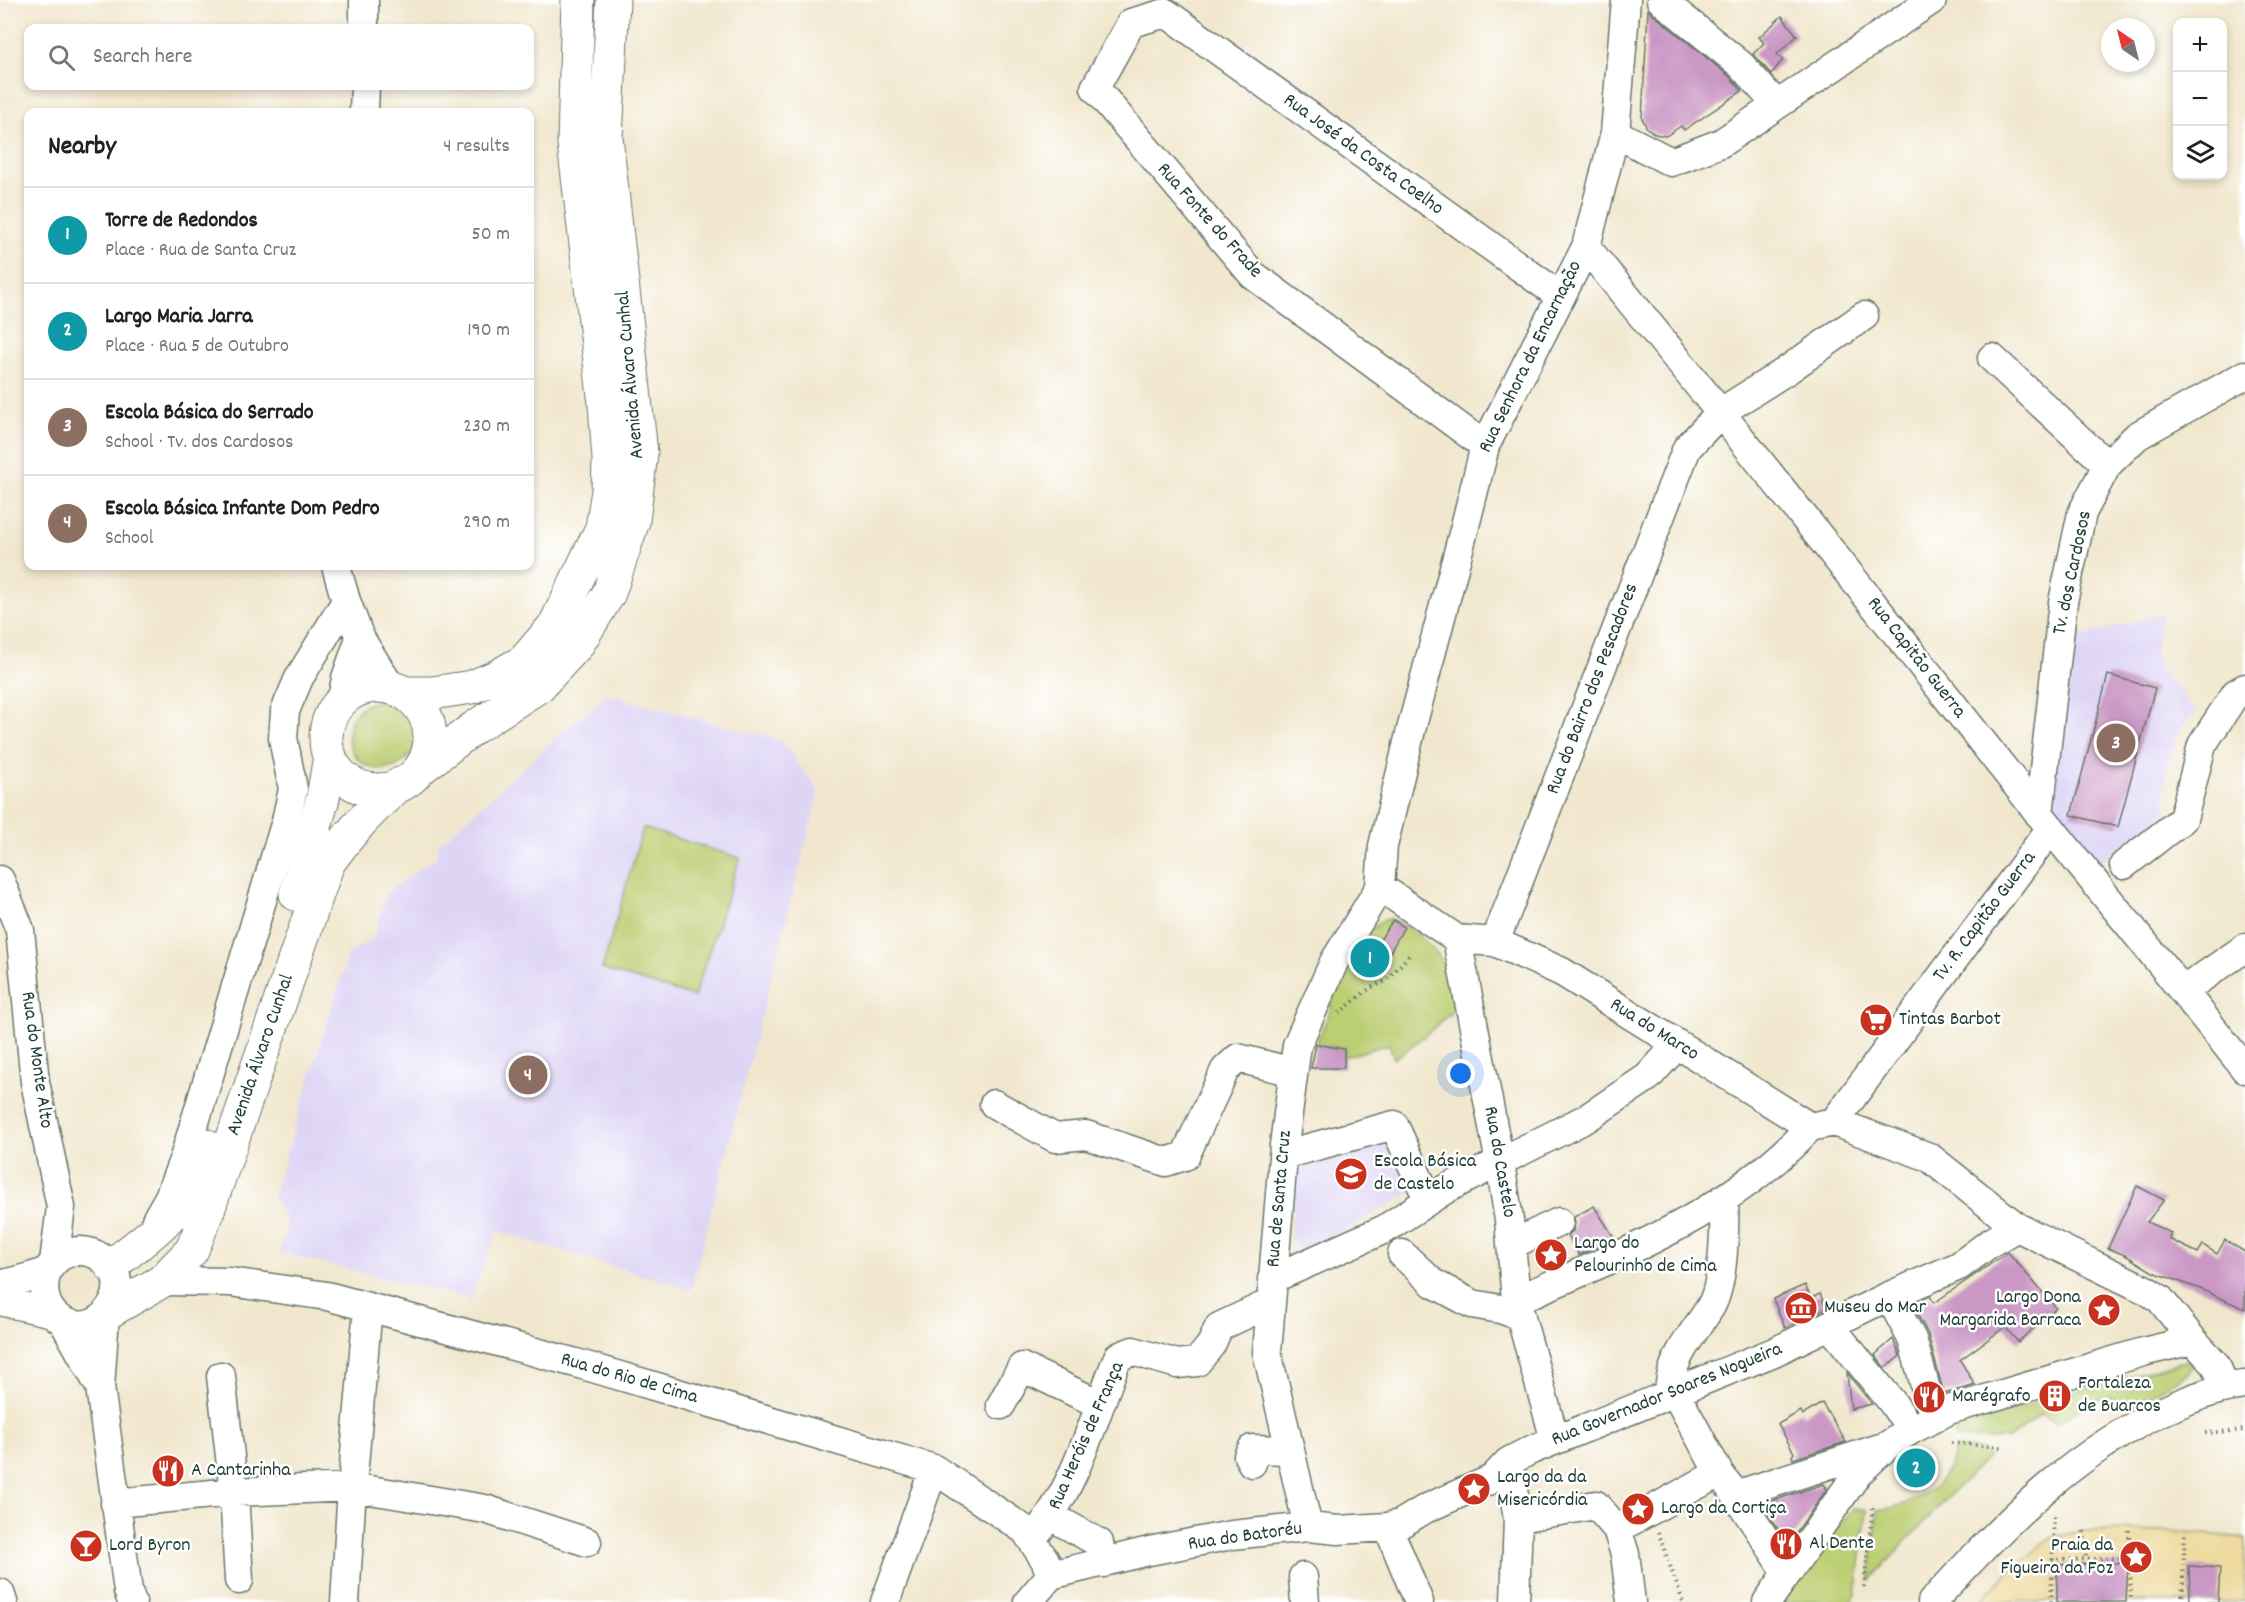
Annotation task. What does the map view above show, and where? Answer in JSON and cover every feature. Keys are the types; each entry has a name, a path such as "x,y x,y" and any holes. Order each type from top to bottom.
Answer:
{"main road":[{"name":"Avenida Álvaro Cunhal","path":"398,690 432,693 471,687 496,677 524,661 555,625 602,528 608,491 609,460 605,404 574,143 578,0"},
{"name":"Avenida Álvaro Cunhal","path":"107,1313 162,1281 192,1250 208,1210 328,863 348,834 372,808 410,777 476,727 539,686 577,645 609,593 633,521 641,453 606,137 613,0"},
{"path":"372,686 398,690 419,704 428,720 431,737 428,754 410,777 392,788 375,790 358,786 344,777 330,756 327,747 327,730 332,714 342,700 356,690 372,686"},
{"name":"Avenida Álvaro Cunhal","path":"106,1262 146,1238 176,1210 195,1182 301,879 323,798 330,756"}],"street":[{"path":"364,0 364,24"},
{"name":"Rua Senhora da Encarnação","path":"1380,887 1385,835 1485,446 1586,247 1615,133 1626,0"},
{"path":"1661,0 1741,65 1776,104"},
{"path":"1615,133 1671,162 1721,143 1932,0"},
{"name":"Rua José da Costa Coelho","path":"1146,11 1560,296"},
{"name":"Rua Fonte do Frade","path":"1146,11 1131,23 1095,88 1253,275 1485,446"},
{"path":"364,108 365,90"},
{"name":"Rua Capitão Guerra","path":"1586,247 1721,412 2245,1069"},
{"name":"Rua do Bairro dos Pescadores","path":"1495,942 1687,448 1721,412 1786,371 1864,316"},
{"path":"1992,358 2107,465"},
{"name":"Tv. dos Cardosos","path":"2045,821 2063,602 2082,513 2107,465 2137,436 2245,375"},
{"path":"337,570 360,638 398,690"},
{"path":"146,1238 169,1197 185,1155 286,821 292,789 283,738 285,711 299,678 346,601"},
{"path":"342,700 360,638"},
{"path":"2124,865 2183,819 2202,745 2236,693 2245,688"},
{"name":"Tv. R. Capitão Guerra","path":"1518,1308 1634,1250 1724,1201 1822,1124 2045,821"},
{"name":"Rua do Monte Alto","path":"0,880 20,930 35,1082 61,1207"},
{"path":"1380,887 1457,939 1495,942"},
{"name":"Rua de Santa Cruz","path":"1308,1527 1267,1352 1283,1155 1297,1045 1334,962 1380,887"},
{"name":"Rua do Castelo","path":"1457,939 1500,1163 1518,1308 1555,1440"},
{"name":"Rua do Marco","path":"1495,942 1562,972 1677,1045 1822,1124 1929,1157 2017,1227 2160,1299 2235,1386"},
{"path":"2184,990 2245,948"},
{"path":"1271,1291 1385,1229 1428,1199 1596,1112 1648,1077 1677,1045"},
{"path":"994,1104 1055,1138 1086,1135 1166,1162 1185,1156 1225,1070 1238,1058 1293,1072"},
{"path":"1283,1155 1394,1125 1428,1199"},
{"path":"1724,1201 1725,1221 1719,1278 1712,1304 1672,1369 1670,1383 1719,1473 1787,1572"},
{"path":"0,1301 58,1317 74,1325 85,1325 96,1322 116,1301 118,1289 116,1277 61,1207"},
{"path":"61,1207 50,1267 43,1282 43,1293 46,1304 58,1317 100,1387"},
{"path":"1511,1245 1559,1222"},
{"name":"Rua Governador Soares Nogueira","path":"1388,1527 1402,1523 1425,1509 1492,1479 1508,1462 1531,1450 1774,1352 1889,1296 1959,1266 2017,1227"},
{"path":"0,1285 50,1267 64,1254 77,1251 89,1252 106,1262"},
{"path":"1402,1254 1433,1283 1472,1304 1500,1309 1518,1308"},
{"name":"Rua do Rio de Cima","path":"162,1281 230,1282 327,1296 576,1363 934,1469 1025,1530 1045,1560 1051,1575"},
{"name":"Rua Heróis de França","path":"1031,1539 1051,1516 1083,1451 1118,1357 1133,1351 1177,1364 1197,1362 1211,1345 1219,1327 1271,1291"},
{"path":"1889,1296 1912,1339 1911,1431"},
{"path":"345,1602 352,1487 368,1307"},
{"path":"107,1313 100,1387 128,1591 132,1602"},
{"path":"1830,1326 1892,1402 1911,1431"},
{"path":"1736,1496 1911,1431 1960,1407 2193,1340"},
{"path":"1001,1405 1022,1367 1099,1404"},
{"path":"221,1376 234,1492 239,1580"},
{"path":"1932,1602 1999,1529 2050,1482 2098,1447 2157,1414 2192,1399 2235,1386"},
{"path":"1767,1602 1858,1473 1911,1431"},
{"path":"1252,1464 1248,1456 1252,1449 1289,1450"},
{"path":"1508,1462 1518,1518 1515,1602"},
{"path":"885,1602 934,1469"},
{"path":"1617,1529 1719,1473"},
{"path":"115,1503 234,1492 352,1487 485,1509 587,1542"},
{"path":"1518,1518 1596,1505 1617,1529 1625,1554 1631,1602"},
{"path":"1051,1516 1101,1553"},
{"name":"Rua do Batoréu","path":"1051,1575 1101,1553 1149,1551 1232,1535 1308,1527 1338,1530 1388,1527"},
{"path":"1388,1527 1419,1602"},
{"path":"1028,1602 1051,1575"},
{"path":"0,1593 3,1602"}],"path":[{"path":"1331,1009 1340,1013 1370,988 1386,981 1411,953"},
{"path":"2205,1432 2245,1430"},
{"path":"1951,1443 2001,1447"},
{"path":"1864,1587 1873,1504"},
{"path":"2051,1602 2054,1508"},
{"path":"1651,1511 1683,1602"},
{"path":"2129,1530 2131,1602"},
{"path":"2085,1531 2086,1559"},
{"path":"2182,1602 2185,1532"},
{"path":"2052,1560 2129,1558"}],"shaded area":[{"path":"2163,613 2155,655 2161,669 2196,713 2181,727 2169,759 2164,790 2167,813 2095,865 2047,801 2072,639"},
{"path":"607,695 780,740 819,791 691,1290 497,1231 471,1299 279,1253 287,1223 273,1197 349,953 374,937 386,893 436,858 439,844"},
{"name":"Escola Básica de Castelo","path":"1388,1132 1414,1191 1316,1246 1305,1250 1296,1247 1290,1238 1297,1156"}],"green space":[{"path":"382,701 395,704 406,711 413,722 416,735 413,748 406,759 395,766 382,769 369,766 358,759 351,748 348,735 351,722 358,711 369,704"},
{"path":"643,828 740,858 694,997 602,969"},
{"path":"1388,919 1405,926 1431,947 1449,971 1463,1002 1394,1059 1389,1044 1344,1057 1344,1049 1316,1044 1332,1007 1329,1005 1353,955 1378,923"},
{"path":"2188,1360 2191,1367 2187,1374 2130,1407 2109,1397 2088,1402 2057,1423 2041,1414 2009,1439 1956,1438 1954,1424"},
{"path":"1955,1448 1981,1450 1988,1457 1870,1580 1878,1510 1904,1504 1928,1492 1946,1473"},
{"path":"1853,1508 1867,1510 1856,1595 1850,1602 1782,1601"}],"sand":[{"name":"Praia da Figueira da Foz","path":"2085,1531 2185,1532 2245,1538 2245,1602 1980,1602 2005,1575 2053,1536"}],"building":[{"path":"1648,10 1730,77 1742,91 1684,130 1681,126 1666,136 1655,134 1647,128 1642,118"},
{"path":"1782,16 1797,36 1777,54 1783,60 1771,74 1753,54 1764,43 1759,37"},
{"path":"2108,675 2155,688 2118,827 2071,815"},
{"path":"1393,920 1404,927 1380,970 1364,964"},
{"path":"1316,1044 1344,1049 1344,1068 1311,1068"},
{"path":"2137,1186 2164,1200 2147,1222 2171,1233 2169,1239 2198,1253 2203,1245 2217,1254 2225,1240 2245,1252 2245,1309 2198,1288 2153,1272 2127,1256 2108,1248"},
{"path":"1594,1206 1615,1239 1579,1255 1568,1235 1573,1231 1574,1217"},
{"path":"2008,1252 2056,1308 2018,1342 2005,1327 1960,1360 1975,1385 1944,1394 1928,1334 1912,1304 1930,1296 1934,1303"},
{"name":"Museu do Mar","path":"1805,1285 1811,1298 1820,1294 1826,1308 1785,1328 1773,1299"},
{"path":"1893,1339 1900,1356 1885,1368 1875,1355"},
{"path":"1847,1373 1872,1404 1851,1409"},
{"path":"1822,1403 1846,1442 1793,1459 1794,1453 1778,1424 1801,1411 1803,1415"},
{"path":"1824,1484 1827,1489 1788,1544 1767,1512 1766,1503"},
{"path":"2128,1563 2126,1602 2057,1602 2057,1565"},
{"path":"2189,1566 2220,1568 2218,1602 2190,1602"}],"place":[{"name":"Escola Básica do Serrado","path":"2116,743"},
{"name":"Torre de Redondos","path":"1370,958"},
{"name":"Tintas Barbot","path":"1876,1020"},
{"name":"Escola Básica Infante Dom Pedro","path":"528,1075"},
{"name":"Escola Básica de Castelo","path":"1351,1174"},
{"name":"Largo do Pelourinho de Cima","path":"1551,1255"},
{"name":"Museu do Mar","path":"1801,1308"},
{"name":"Largo Dona Margarida Barraca","path":"2104,1310"},
{"name":"Fortaleza de Buarcos","path":"2055,1396"},
{"name":"Marégrafo","path":"1929,1397"},
{"name":"Largo Maria Jarra","path":"1916,1468"},
{"name":"A Cantarinha","path":"168,1471"},
{"name":"Largo da da Misericórdia","path":"1474,1489"},
{"name":"Largo da Cortiça","path":"1638,1509"},
{"name":"Al Dente","path":"1786,1544"},
{"name":"Lord Byron","path":"86,1546"},
{"name":"Praia da Figueira da Foz","path":"2136,1557"}]}
